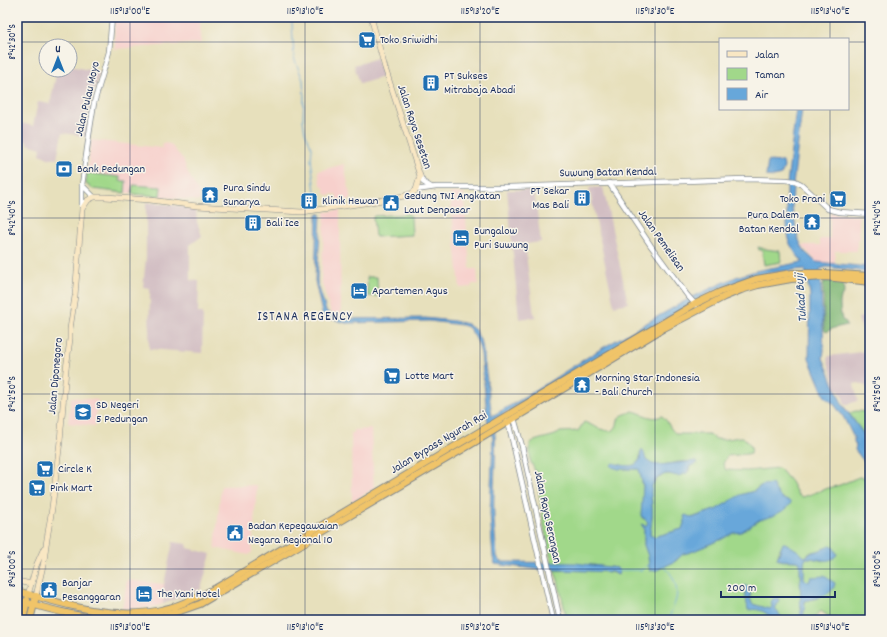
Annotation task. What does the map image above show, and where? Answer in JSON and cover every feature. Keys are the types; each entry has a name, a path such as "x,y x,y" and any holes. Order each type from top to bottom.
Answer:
{"highway":[{"name":"Jalan Bypass Ngurah Rai","path":"825,275 870,282"},
{"name":"Jalan Bypass Ngurah Rai","path":"17,591 87,610 115,613 142,613 165,609 192,600 309,536 552,392 664,328 696,305 741,290 804,276 870,276"},
{"name":"Jalan Bypass Ngurah Rai","path":"496,426 511,420 552,392"},
{"name":"Jalan Bypass Ngurah Rai","path":"129,620 167,615 200,604 309,536"},
{"path":"23,620 28,594"},
{"path":"30,620 36,596"},
{"path":"17,600 33,605 85,616 124,620"}],"main road":[{"name":"Jalan Raya Sesetan","path":"370,17 420,176 416,190"},
{"path":"82,208 88,200 94,197 150,200 197,206 302,212 396,198 411,194 416,190"},
{"name":"Jalan Diponegoro","path":"36,596 44,561 58,456 70,330 75,296 82,208"},
{"name":"Jalan Diponegoro","path":"28,594 36,566 46,545"},
{"path":"17,581 31,584"}],"street":[{"name":"Jalan Pulau Moyo","path":"82,208 82,185 94,103 109,52 112,17"},
{"path":"420,176 423,182 431,187"},
{"name":"Suwung Batan Kendal","path":"416,190 431,187 509,187 744,179 786,180 795,181 801,184 828,209 840,212 870,214"},
{"name":"Jalan Pemelisan","path":"609,183 651,246 687,296 696,305"},
{"path":"82,185 94,197"},
{"name":"Jalan Raya Serangan","path":"511,420 553,620"},
{"name":"Jalan Raya Serangan","path":"511,420 522,446 560,620"}],"shaded area":[{"path":"200,17 201,43 115,49 114,19"},
{"path":"377,58 383,77 360,84 354,65"},
{"path":"78,68 100,72 91,105 86,136 62,133 57,159 48,158 40,154 41,148 28,144 28,142 18,138 21,123 33,126 38,102 50,104 55,78 78,78"},
{"path":"91,140 162,148 163,143 170,144 183,159 188,173 199,193 200,201 93,189 86,184"},
{"path":"344,164 351,200 338,202 336,194 328,195 325,193 324,188 320,183 318,171"},
{"path":"603,187 628,303 614,306 589,188"},
{"path":"507,190 534,190 541,242 526,244 534,315 536,317 519,319"},
{"name":"Bungalow Puri Suwung","path":"451,193 464,194 470,269 477,269 478,284 472,284 471,287 460,288"},
{"path":"146,202 196,208 197,222 202,236 190,245 190,280 199,281 198,313 203,313 202,353 149,349 150,288 143,287 146,257"},
{"path":"340,210 341,318 331,313 321,281 325,212"},
{"path":"830,212 859,216 859,239 857,239 857,251 835,251 835,263 817,262 802,246 820,245 820,239 830,239"},
{"path":"870,316 870,386 867,387 859,383 854,384 858,401 845,405 842,395 836,388 827,359 829,356 866,350 864,332 858,318"},
{"name":"SD Negeri 5 Pedungan","path":"71,397 98,400 95,426 68,423"},
{"path":"371,429 374,488 352,502 351,433 354,433 354,430"},
{"name":"Badan Kepegawaian Negara Regional 10","path":"257,485 252,552 249,555 215,548 221,486"},
{"path":"173,542 187,544 188,548 211,554 201,589 163,604 164,584"},
{"name":"The Yani Hotel","path":"127,580 164,584 163,604 153,607 122,609"}],"green space":[{"path":"87,173 120,177 120,181 126,181 125,193 93,189 86,184"},
{"path":"133,185 161,187 160,196 132,194"},
{"path":"409,214 411,216 412,235 375,236 374,216"},
{"path":"758,247 780,251 781,262 764,265 762,250 759,250"},
{"path":"367,277 377,277 378,296 368,296"},
{"path":"824,281 843,282 844,293 840,302 840,310 842,320 846,322 847,325 834,328 826,332 824,329"},
{"path":"633,411 654,418 662,416 672,430 677,434 709,434 716,439 743,437 750,446 751,453 727,456 723,464 726,470 747,471 778,468 791,482 798,495 803,497 859,477 864,477 870,484 870,620 836,620 835,618 828,616 821,611 811,620 803,620 805,601 827,594 813,577 811,577 809,582 804,579 804,562 806,558 823,561 825,548 811,552 805,557 787,544 780,548 777,559 783,561 800,562 801,620 784,620 775,609 779,601 770,609 752,604 750,598 751,593 745,591 750,610 757,609 763,611 772,620 567,620 558,580 554,570 605,571 618,575 617,568 552,563 545,533 536,473 530,460 530,443 560,432 578,431 584,422 610,431 617,426 618,420 622,415","holes":["640,452 647,462 654,465 683,462 697,463 690,466 689,471 675,475 665,474 658,478 652,486 650,491 652,501 650,535 654,537 682,529 685,520 717,509 743,494 754,491 760,486 772,484 779,496 787,501 773,516 759,520 741,532 733,533 722,539 683,554 676,561 657,570 649,569 648,556 644,545 644,528 642,525 646,526 648,522 642,518 643,486 639,469 619,469 616,464 626,466 635,465 640,459"]},
{"path":"856,411 870,412 870,443 849,413"}],"water":[{"path":"796,110 802,110 793,185 792,208 798,238 804,251 816,262 870,267 870,272 827,267 820,269 824,350 823,358 842,404 870,443 870,469 855,450 856,445 854,438 844,418 834,404 825,397 809,359 810,295 805,269 769,273 738,281 723,287 693,302 493,420 496,448 494,518 497,556 499,560 502,562 575,563 617,568 619,572 618,575 613,572 535,569 495,564 493,558 490,513 493,438 488,424 481,353 474,335 468,327 429,321 346,323 324,317 322,313 315,281 317,214 321,214 317,281 326,311 333,316 342,319 425,318 467,324 475,330 482,344 492,416 599,350 692,297 736,277 755,271 803,262 790,244 787,229 787,184"},
{"path":"768,161 783,162 784,167 781,175 774,177 766,176"},
{"path":"642,450 646,460 652,464 659,465 696,461 697,463 690,466 687,473 678,476 666,474 654,481 651,492 652,519 650,535 654,537 682,529 685,520 684,516 686,515 692,518 717,509 740,495 754,491 762,485 772,484 783,499 791,503 786,509 773,516 759,520 741,532 733,533 722,539 683,554 674,562 657,570 650,571 648,556 644,545 644,528 641,524 646,526 648,522 641,516 643,486 639,469 619,469 612,467 611,465 613,463 628,466 635,465 640,459"},
{"path":"783,543 800,552 805,557 813,552 832,545 837,554 831,560 806,558 804,562 804,579 809,582 811,577 824,576 835,583 834,588 828,594 805,601 803,620 801,620 800,562 777,559"},
{"path":"744,586 747,586 750,590 752,604 770,609 772,607 771,600 778,598 779,600 775,609 784,620 772,620 768,614 762,611 755,609 748,610"}],"waterway":[{"path":"289,17 292,24 294,58 303,80 303,120 305,132 312,148 311,159 317,208"},
{"path":"617,570 642,570 646,566 650,566"},
{"path":"663,566 670,572 677,590 670,620"}],"place":[{"name":"Toko Sriwidhi","path":"367,40"},
{"name":"PT Sukses Mitrabaja Abadi","path":"431,83"},
{"name":"Bank Pedungan","path":"64,169"},
{"name":"Pura Sindu Sunarya","path":"210,195"},
{"name":"PT Sekar Mas Bali","path":"582,198"},
{"name":"Toko Prani","path":"838,199"},
{"name":"Klinik Hewan","path":"309,201"},
{"name":"Gedung TNI Angkatan Laut Denpasar","path":"391,203"},
{"name":"Pura Dalem Batan Kendal","path":"812,222"},
{"name":"Bali Ice","path":"253,223"},
{"name":"Bungalow Puri Suwung","path":"461,238"},
{"name":"Apartemen Agus","path":"359,291"},
{"name":"Lotte Mart","path":"392,376"},
{"name":"Morning Star Indonesia - Bali Church","path":"582,385"},
{"name":"SD Negeri 5 Pedungan","path":"83,412"},
{"name":"Circle K","path":"45,469"},
{"name":"Pink Mart","path":"37,488"},
{"name":"Badan Kepegawaian Negara Regional 10","path":"235,533"},
{"name":"Banjar Pesanggaran","path":"49,590"},
{"name":"The Yani Hotel","path":"144,594"}],"district":[{"name":"ISTANA REGENCY","path":"305,317"}],"water label":[{"name":"Tukad Buji","path":"802,298"}]}
